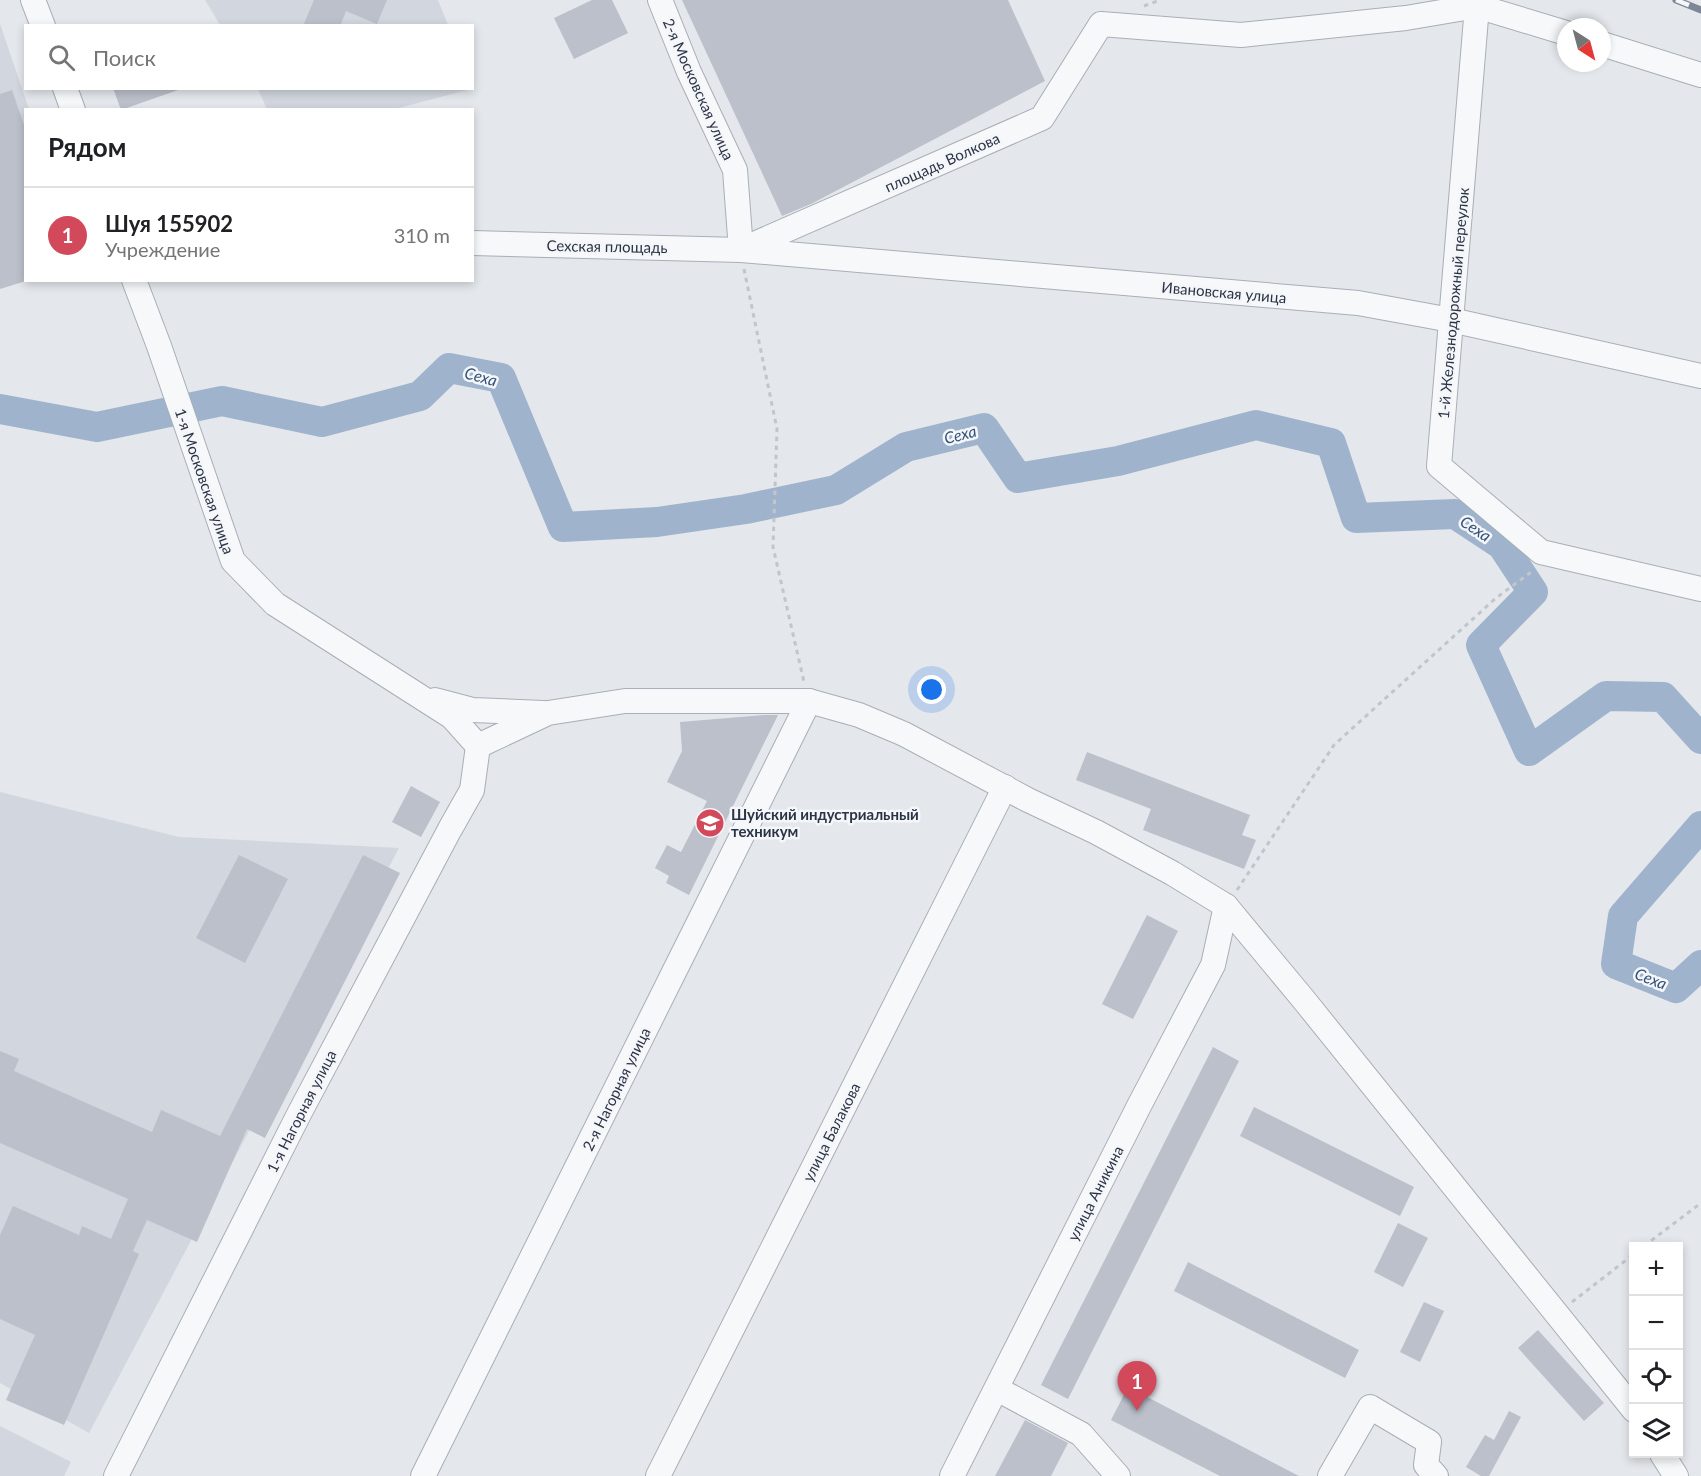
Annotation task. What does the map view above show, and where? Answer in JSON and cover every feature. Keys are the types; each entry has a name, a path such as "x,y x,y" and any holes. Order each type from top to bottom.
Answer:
{"street":[{"path":"33,0 42,24"},
{"name":"2-я Московская улица","path":"660,0 689,72 735,170 741,250"},
{"path":"1478,6 1557,30"},
{"name":"площадь Волкова","path":"741,250 1042,118 1101,24 1241,35 1406,18 1478,6"},
{"name":"1-й Железнодорожный переулок","path":"1478,6 1439,466 1539,560"},
{"path":"1611,47 1701,75"},
{"path":"66,90 72,108"},
{"name":"Сехская площадь","path":"474,243 741,250"},
{"name":"Ивановская улица","path":"741,250 1358,303 1451,320 1701,376"},
{"name":"1-я Московская улица","path":"135,282 233,561 274,604 452,717 477,746"},
{"path":"1539,560 1701,589"},
{"path":"415,694 473,710 548,713 625,701 808,701 859,715 904,734 1172,873 1226,906 1629,1404"},
{"name":"2-я Нагорная улица","path":"423,1476 808,701"},
{"path":"477,746 548,713"},
{"name":"1-я Нагорная улица","path":"122,1474 299,1114 472,790 477,746"},
{"name":"улица Балакова","path":"658,1476 1005,787"},
{"name":"улица Аникина","path":"952,1476 1213,965 1226,906"},
{"path":"997,1389 1081,1434 1118,1476"},
{"path":"1330,1476 1370,1407 1429,1442 1426,1465 1436,1476"},
{"path":"1665,1458 1676,1476"}],"path":[{"path":"741,250 777,429 773,547 808,701"},
{"path":"1226,906 1334,746 1539,560"},
{"path":"1649,1242 1701,1203"},
{"path":"1556,1314 1629,1258"}],"shaded area":[{"path":"205,0 438,0 448,24 219,24"},
{"path":"0,24 29,108 24,108 24,229 0,238"},
{"path":"258,90 467,90 399,108 267,108"},
{"path":"0,792 179,837 399,848 89,1433 0,1383"},
{"path":"0,1426 71,1462 64,1476 0,1476"}],"building":[{"path":"314,0 387,0 377,24 346,11 341,24 304,24"},
{"path":"592,0 612,0 628,33 574,59 554,18"},
{"path":"682,0 1008,0 1045,81 811,204 782,216"},
{"path":"12,90 24,125 24,282 0,289 0,94"},
{"path":"114,90 178,90 127,108 120,108"},
{"name":"Шуйский индустриальный техникум","path":"778,715 689,895 666,883 669,876 655,868 667,845 681,852 707,801 667,782 682,751 680,722"},
{"path":"1087,752 1250,815 1242,835 1256,840 1244,869 1143,830 1151,809 1076,780"},
{"path":"411,786 440,802 421,837 392,822"},
{"path":"239,855 288,879 245,963 196,938"},
{"path":"363,855 400,873 265,1138 247,1129 197,1242 147,1220 133,1251 139,1254 64,1425 6,1400 35,1335 0,1319 0,1235 13,1206 79,1235 82,1226 111,1239 128,1199 0,1143 0,1051 19,1059 14,1071 152,1132 161,1110 220,1136"},
{"path":"1147,915 1178,931 1133,1019 1102,1004"},
{"path":"1213,1047 1239,1061 1068,1399 1041,1385"},
{"path":"1254,1107 1414,1187 1400,1216 1240,1136"},
{"path":"1398,1223 1428,1238 1403,1287 1374,1272"},
{"path":"1188,1262 1359,1350 1345,1378 1174,1291"},
{"path":"1424,1302 1444,1311 1420,1362 1400,1352"},
{"path":"1538,1330 1604,1403 1584,1421 1518,1348"},
{"path":"1128,1387 1299,1476 1220,1476 1111,1420"},
{"path":"1509,1411 1521,1417 1489,1476 1481,1476 1466,1467 1485,1435 1494,1440"},
{"path":"1025,1420 1068,1443 1051,1476 995,1476"}],"waterway":[{"name":"Сеха","path":"0,409 97,427 222,401 322,422 420,396 449,368 501,378 563,527 657,522 746,509 836,490 906,447 984,428 1018,478 1118,461 1256,425 1331,443 1356,518 1455,514 1502,545 1533,592 1481,645 1529,751 1606,696 1663,697 1701,739"},
{"name":"Сеха","path":"1701,826 1623,916 1616,964 1676,988 1701,965"}],"railway":[{"path":"1676,0 1701,10"}],"place":[{"name":"Шуйский индустриальный техникум","path":"710,823"},
{"name":"Шуя 155902","path":"1137,1411"}]}
